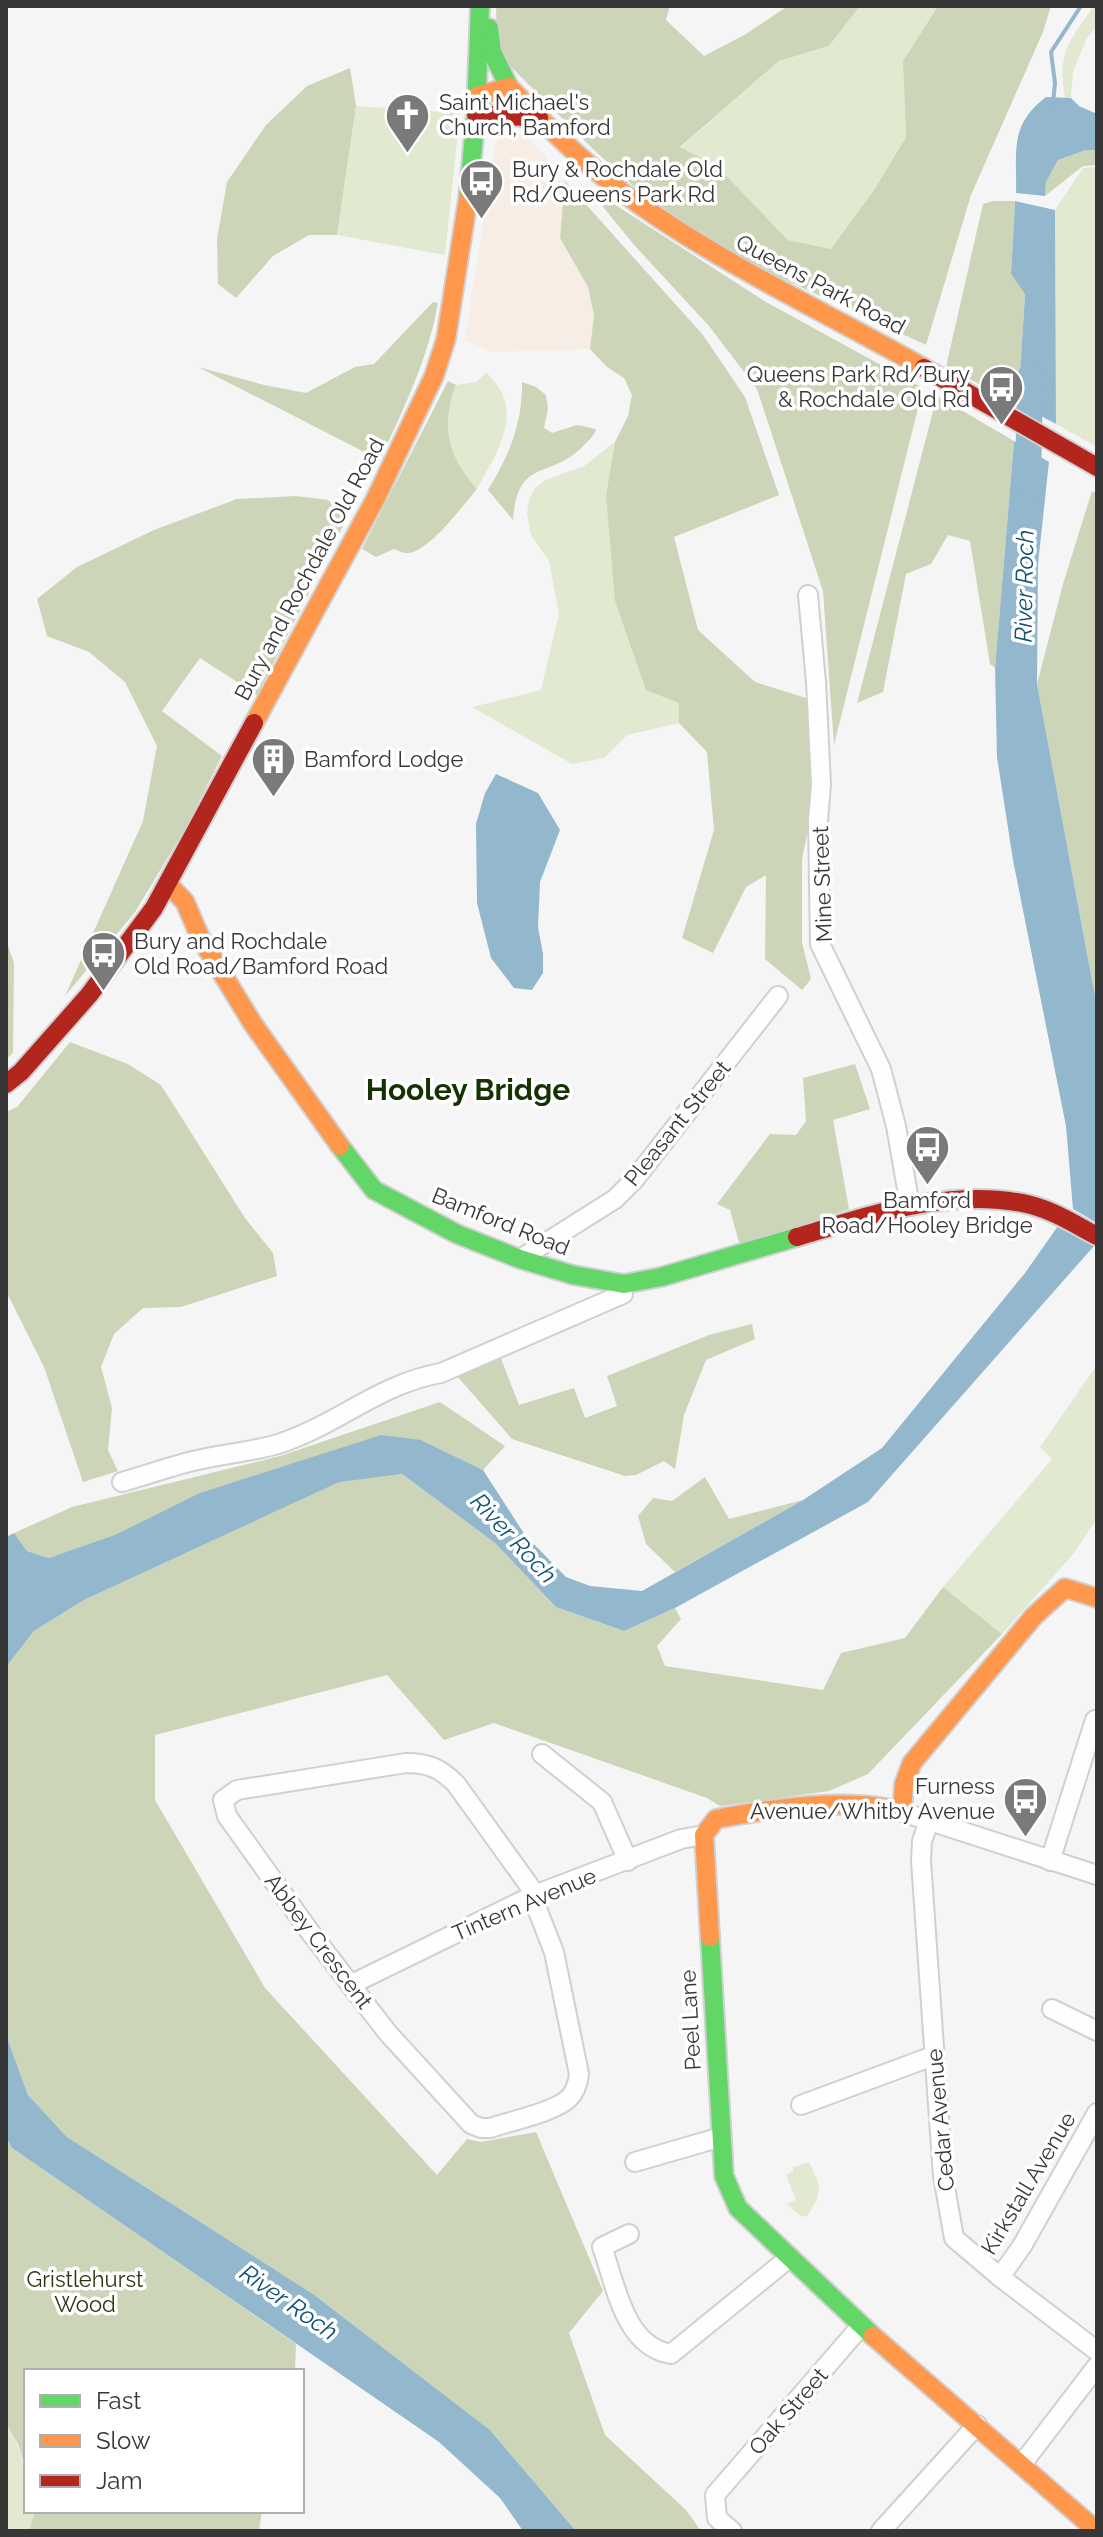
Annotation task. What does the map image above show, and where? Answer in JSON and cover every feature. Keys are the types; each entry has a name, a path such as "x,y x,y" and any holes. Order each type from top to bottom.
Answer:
{"street":[{"name":"Bury and Rochdale Old Road","path":"6,1084 21,1072 89,995 154,908 376,498 434,376 446,339 466,217 476,105 480,6"},
{"path":"476,105 509,87 492,52 488,6"},
{"name":"Queens Park Road","path":"509,87 574,153 638,204 737,268 887,347 1097,467"},
{"path":"476,105 539,118"},
{"name":"Mine Street","path":"808,595 821,784 818,821 820,944 881,1069 896,1126 910,1206"},
{"name":"Bamford Road","path":"168,884 185,902 200,937 253,1024 362,1178 374,1190 405,1208 457,1234 520,1259 573,1275 624,1284 661,1277 910,1206 988,1200 1029,1204 1097,1236"},
{"name":"Bamford Road","path":"154,908 200,937"},
{"name":"Pleasant Street","path":"520,1259 615,1199 634,1180 778,996"},
{"path":"122,1482 192,1461 277,1444 310,1432 390,1389 420,1376 441,1373 623,1294 624,1284"},
{"path":"902,1812 904,1784 912,1763 1034,1616 1065,1588 1097,1598"},
{"path":"1050,1861 1095,1720"},
{"path":"542,1754 602,1802 628,1861"},
{"name":"Abbey Crescent","path":"406,1763 424,1763 439,1769 456,1784 534,1896 555,1955 579,2074 575,2091 568,2100 490,2128 481,2128 471,2124 387,2032 350,1985 227,1816 223,1800 237,1790 406,1763"},
{"path":"704,1835 716,1819 737,1815 854,1803 879,1805 1097,1875"},
{"name":"Cedar Avenue","path":"929,1821 922,1841 921,1861 943,2176 954,2238 1097,2351"},
{"name":"Tintern Avenue","path":"350,1985 534,1896 681,1839 704,1835"},
{"name":"Peel Lane","path":"704,1835 724,2176 738,2208 861,2326 1097,2531"},
{"path":"1052,2009 1097,2031"},
{"path":"801,2105 933,2056"},
{"name":"Kirkstall Avenue","path":"1000,2277 1022,2246 1097,2113"},
{"path":"635,2162 721,2137"},
{"path":"629,2234 602,2247 629,2325 659,2352 671,2354 789,2258"},
{"name":"Oak Street","path":"732,2531 717,2518 715,2495 861,2326"},
{"path":"1022,2464 1097,2366"},
{"path":"881,2531 977,2425"}],"shaded area":[{"path":"511,132 526,137 545,155 553,169 554,179 565,181 560,238 588,287 594,315 590,349 492,352 465,340 495,147 501,136"}],"green space":[{"path":"496,6 670,6 666,20 704,56 746,34 788,6 860,6 829,46 779,61 680,147 718,167 788,240 831,249 874,190 906,137 903,61 938,6 1051,6 1043,32 971,195 926,345 745,261 647,198 497,53"},
{"path":"860,6 938,6 903,61 906,137 874,190 831,249 788,240 718,167 680,148 779,61 829,46"},
{"path":"1094,6 1097,6 1097,26 1087,38 1073,72 1071,98 1065,98 1063,69 1067,48"},
{"path":"350,68 356,106 337,235 309,235 273,256 236,298 218,284 217,239 227,182 266,125 307,86"},
{"path":"356,106 460,113 445,255 337,235"},
{"path":"1086,150 1097,150 1097,165 1083,166 1045,196 1046,182 1058,160"},
{"path":"1097,167 1097,447 1056,424 1055,210 1083,168"},
{"path":"565,181 703,335 745,397 779,495 674,537 698,630 755,682 806,698 812,711 815,792 802,860 802,942 811,979 802,990 765,959 766,875 746,887 713,953 682,938 714,830 707,752 679,723 679,703 646,690 615,601 606,495 615,442 628,416 632,395 624,378 607,367 590,349 594,315 588,287 560,238"},
{"path":"586,186 766,302 923,388 834,745 823,591 757,389 709,326 635,246"},
{"path":"1015,201 1011,274 1025,293 1018,404 946,367 983,204"},
{"path":"433,302 438,303 422,364 380,460 198,367 306,393 355,367 374,364"},
{"path":"487,372 502,393 507,418 501,443 477,489 453,453 448,414 456,385 476,382"},
{"path":"448,381 456,385 448,414 453,453 477,489 424,546 406,553 394,549 376,557 362,549"},
{"path":"522,382 546,395 548,409 544,428 552,433 577,425 596,429 573,455 529,477 516,500 513,520 488,490 513,438 520,411"},
{"path":"937,396 1014,441 995,668 990,664 970,541 948,535 931,564 906,574 883,692 857,703"},
{"path":"615,442 606,495 679,703 679,723 627,735 604,758 572,764 472,707 541,690 559,614 549,561 531,535 527,514 529,500 535,488 546,480 584,466"},
{"path":"1092,491 1097,494 1097,1007 1037,684 1063,584"},
{"path":"296,496 328,500 346,520 257,695 200,658 162,711 222,756 185,829 135,912 65,996 143,821 157,746 125,682 89,652 47,636 37,599 77,567 154,530 237,499"},
{"path":"6,940 14,963 13,1053 6,1059"},
{"path":"70,1042 128,1064 161,1085 245,1218 273,1253 277,1276 181,1307 143,1308 114,1334 101,1367 112,1408 108,1450 118,1471 83,1482 44,1367 6,1291 6,1112 17,1107"},
{"path":"855,1064 870,1109 833,1120 849,1209 740,1246 730,1210 717,1204 770,1134 796,1135 806,1121 803,1078"},
{"path":"752,1324 755,1339 706,1360 684,1415 675,1469 664,1461 636,1475 625,1476 512,1439 457,1376 500,1356 519,1405 574,1388 585,1418 617,1406 607,1376 709,1335"},
{"path":"1097,1365 1097,1518 1074,1553 1002,1634 943,1587 1052,1459 1040,1447"},
{"path":"440,1402 505,1446 483,1470 421,1440 49,1558 27,1551 14,1533 72,1507 280,1456"},
{"path":"402,1474 495,1543 556,1607 624,1631 675,1608 681,1619 657,1646 665,1666 823,1690 841,1653 905,1638 943,1587 1002,1634 868,1774 829,1791 720,1806 707,1798 494,1723 444,1740 387,1675 155,1735 155,1800 265,1988 437,2175 467,2139 481,2142 536,2132 603,2291 569,2333 605,2435 686,2510 701,2531 576,2531 490,2430 313,2294 67,2137 28,2095 6,2035 6,1667 34,1631 84,1600 339,1481"},
{"path":"705,1477 729,1519 803,1500 675,1572 646,1544 638,1516 653,1498 672,1501"},
{"name":"Gristlehurst Wood","path":"6,2137 12,2148 296,2344 295,2369 24,2369 24,2464 18,2444 6,2423"},
{"path":"809,2162 819,2194 808,2215 802,2217 787,2204 796,2200 786,2175 793,2171 793,2167"},
{"path":"6,2428 9,2428 24,2473 24,2513 34,2513 29,2531 6,2531"},
{"path":"34,2513 262,2513 259,2531 29,2531"}],"water":[{"path":"1046,97 1071,98 1079,106 1097,114 1097,150 1086,150 1058,160 1046,182 1045,196 1016,193 1016,152 1021,129 1034,107"},
{"path":"1015,201 1055,210 1056,424 1018,404 1025,294 1011,274"},
{"path":"1014,441 1049,462 1038,564 1037,684 1097,1007 1097,1223 1073,1209 1066,1126 1013,860 997,757 995,668"},
{"path":"496,774 538,793 560,830 540,882 538,927 543,973 532,990 514,988 491,958 477,903 476,824 485,793"},
{"path":"1058,1226 1094,1246 868,1502 675,1608 624,1631 556,1607 495,1543 402,1474 339,1482 84,1600 34,1631 6,1667 6,1537 14,1533 27,1551 49,1558 115,1535 200,1493 381,1435 421,1440 483,1470 525,1535 566,1577 590,1586 642,1591 803,1500 882,1448 1025,1273"},
{"path":"6,2035 28,2095 67,2137 313,2294 490,2430 576,2531 523,2531 500,2498 439,2442 12,2148 6,2137"}],"waterway":[{"path":"1053,103 1055,83 1051,52 1081,6"},
{"name":"River Roch","path":"1028,486 1030,377"}],"traffic: fast":[{"path":"468,199 476,114 480,6"},
{"path":"489,28 492,52 509,87"},
{"path":"340,1146 374,1190 457,1234 520,1259 573,1275 624,1284 661,1277 797,1237"},
{"path":"710,1937 724,2176 738,2208 873,2336"}],"traffic: slow":[{"path":"477,96 509,87 588,164 640,205 744,270 924,368"},
{"path":"254,723 376,498 434,376 446,339 468,199"},
{"path":"168,884 185,902 200,937 253,1024 340,1146"},
{"path":"710,1937 704,1835 716,1819 785,1808 835,1805 882,1807 902,1812 904,1784 912,1763 1034,1616 1065,1588 1097,1598"},
{"path":"873,2336 1097,2531"}],"traffic: jam":[{"path":"476,114 539,118"},
{"path":"924,368 1097,467"},
{"path":"6,1084 21,1072 89,995 154,908 254,723"},
{"path":"797,1237 883,1212 972,1199 1031,1205 1097,1236"}],"place":[{"name":"Saint Michael's Church, Bamford","path":"408,154"},
{"name":"Bury & Rochdale Old Rd/Queens Park Rd","path":"481,221"},
{"name":"Queens Park Rd/Bury & Rochdale Old Rd","path":"1001,426"},
{"name":"Bamford Lodge","path":"273,798"},
{"name":"Bury and Rochdale Old Road/Bamford Road","path":"103,993"},
{"name":"Bamford Road/Hooley Bridge","path":"927,1186"},
{"name":"Furness Avenue/Whitby Avenue","path":"1026,1838"}],"district":[{"name":"Hooley Bridge","path":"468,1089"}]}
